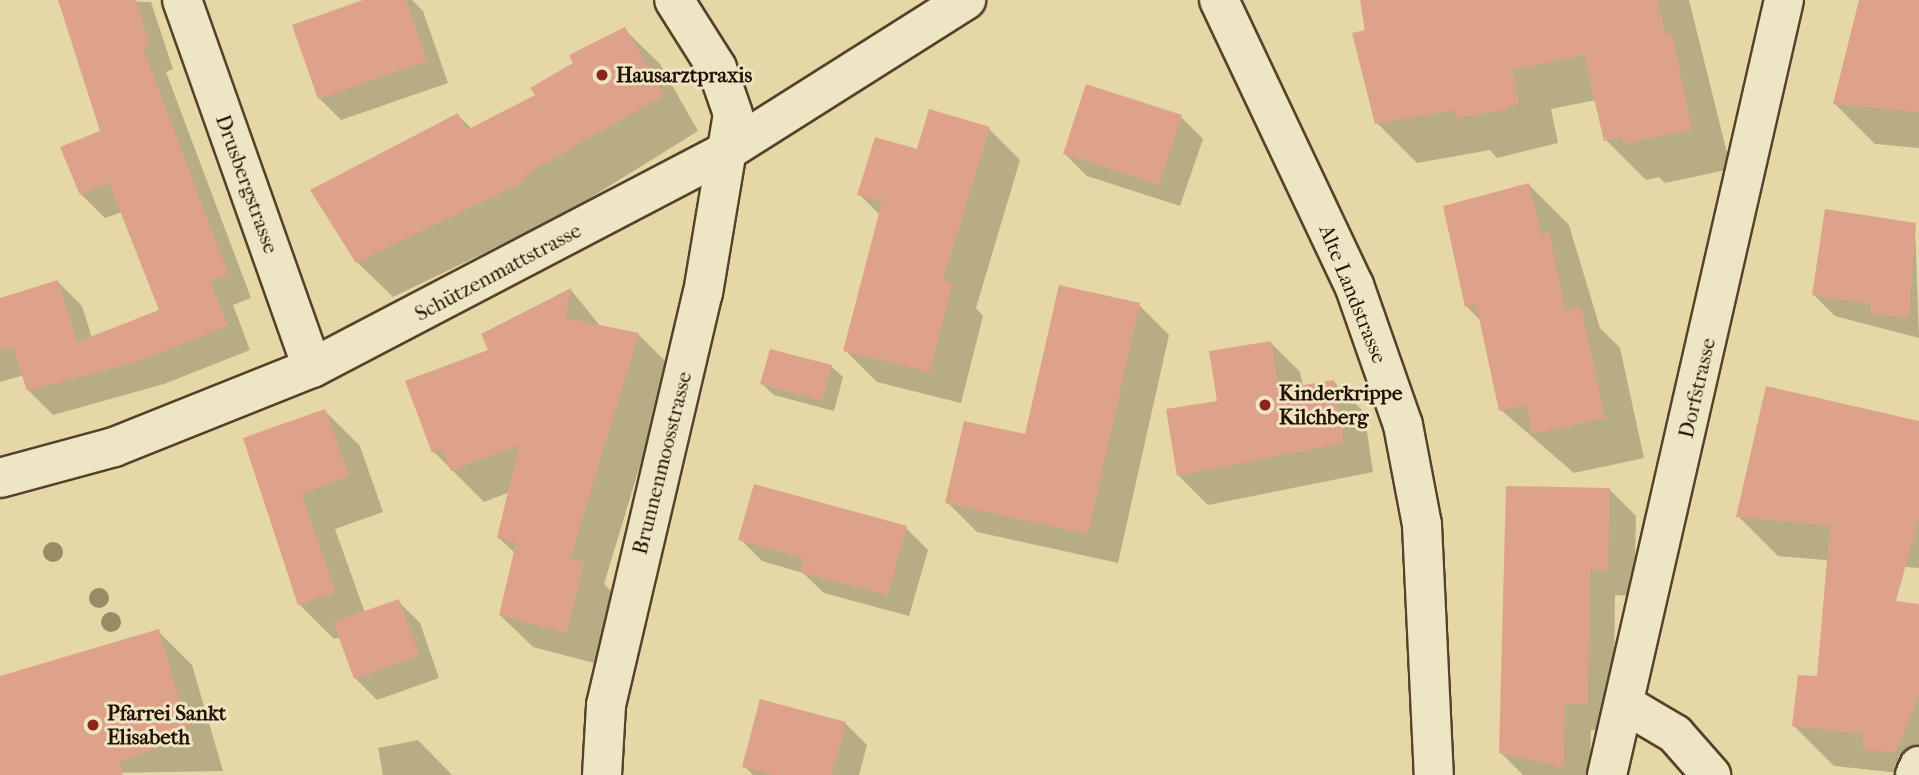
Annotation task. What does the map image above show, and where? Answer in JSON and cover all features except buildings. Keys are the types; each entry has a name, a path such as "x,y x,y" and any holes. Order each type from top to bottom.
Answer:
{"street":[{"name":"Drusbergstrasse","path":"182,0 312,369"},
{"name":"Brunnenmoosstrasse","path":"602,775 607,705 703,293 733,114 717,68 674,0"},
{"name":"Schützenmattstrasse","path":"0,478 114,447 312,369 727,151 966,0"},
{"name":"Alte Landstrasse","path":"1219,0 1354,285 1403,425 1422,525 1434,775"},
{"name":"Dorfstrasse","path":"1607,775 1626,705 1784,0"},
{"path":"1626,705 1675,734 1711,775"},
{"path":"1915,775 1919,766"}],"place":[{"name":"Hausarztpraxis","path":"602,75"},
{"name":"Kinderkrippe Kilchberg","path":"1265,405"},
{"name":"Pfarrei Sankt Elisabeth","path":"93,725"}]}
